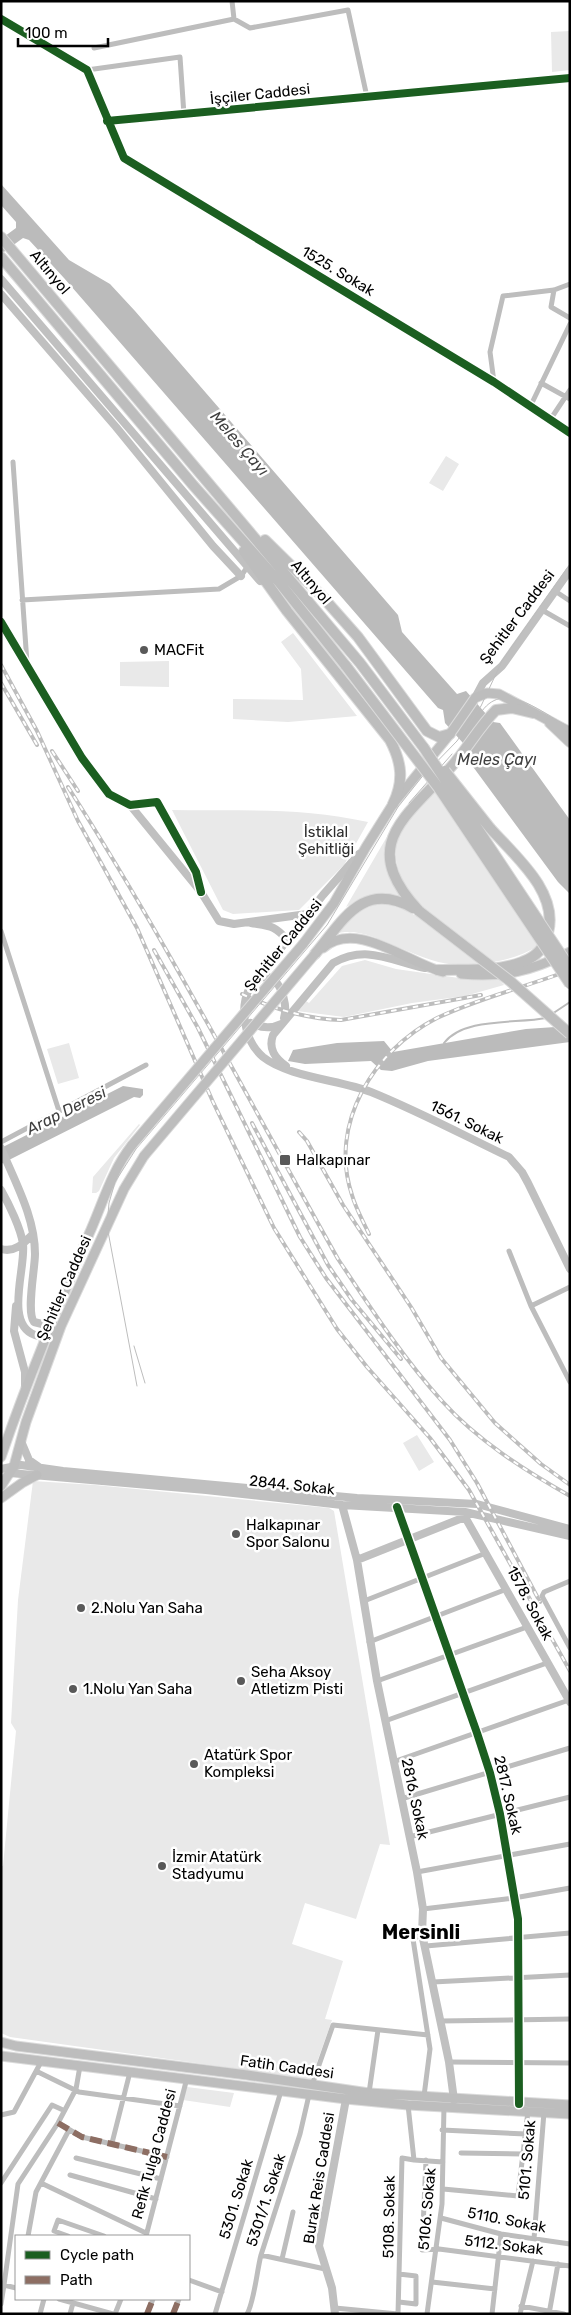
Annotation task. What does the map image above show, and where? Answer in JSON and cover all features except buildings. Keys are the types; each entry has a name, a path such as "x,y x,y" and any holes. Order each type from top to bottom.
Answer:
{"highway":[{"name":"Altınyol","path":"1,237 360,663 424,748 570,968"},
{"name":"Altınyol","path":"1,257 279,582 346,666 438,787 570,984"},
{"path":"213,507 287,611 390,740 399,760 400,775 400,789 393,804"},
{"path":"236,514 252,525 320,594 358,637 427,731 439,737 450,734"},
{"path":"533,713 506,707 496,710 490,716 467,748 411,808 396,829 392,840 390,860 394,878 406,897 419,911 522,991 570,1034"},
{"path":"550,723 570,742"},
{"path":"424,748 526,869 541,890 550,913 547,940 534,956 521,963 472,969 438,970"},
{"path":"315,954 345,915 358,905 376,899 386,899 399,901 419,911"}],"main road":[{"path":"1,19 87,70 107,121"},
{"name":"İşçiler Caddesi","path":"107,121 570,78"},
{"path":"1,279 287,611"},
{"path":"1,294 116,427 212,546 241,576"},
{"name":"Şehitler Caddesi","path":"1,1457 52,1320 93,1226 107,1186 118,1164 132,1145 303,944 334,903 393,804 450,734 483,683 502,666 570,570"},
{"path":"1,622 82,758 108,794 130,805 201,892 219,921 234,924 307,914"},
{"path":"475,698 487,693 499,694 550,723 570,732"},
{"path":"130,805 157,802 196,872 201,892"},
{"path":"283,1022 272,1027 256,1025 250,1021 245,1010 248,991 307,914 366,847"},
{"path":"249,922 272,926 279,930 287,940"},
{"name":"Şehitler Caddesi","path":"1,1486 12,1470 20,1439 61,1326 124,1189 144,1156 315,954 335,940 357,938 438,970 465,974 515,973 534,969 570,952"},
{"path":"292,1070 276,1058 272,1047 273,1035 328,968 338,960 352,955 373,954 438,970"},
{"path":"254,982 265,977 274,980 279,986 286,1005 283,1022"},
{"name":"1561. Sokak","path":"245,1010 246,1032 254,1047 262,1056 274,1064 370,1092 509,1157 525,1177 570,1269"},
{"path":"1,1148 28,1214 33,1234 35,1271 30,1316 32,1320 38,1323 52,1320"},
{"path":"3,1193 23,1244 14,1331 25,1376 22,1398"},
{"path":"1,1249 12,1250 23,1244 33,1234"},
{"path":"19,1295 19,1312 24,1327 31,1334 46,1338 61,1326"},
{"path":"1,1498 39,1472 29,1460 20,1439"},
{"name":"2844. Sokak","path":"1,1469 357,1498 477,1504 570,1528"},
{"name":"2844. Sokak","path":"39,1472 342,1505 465,1512 570,1536"},
{"name":"2816. Sokak","path":"342,1505 357,1560 369,1642 400,1800 417,1872 423,1909 422,1934 449,2062 454,2100"},
{"name":"1578. Sokak","path":"410,1540 465,1517 569,1701"},
{"path":"357,1560 410,1540"},
{"name":"Fatih Caddesi","path":"1,2042 16,2046 369,2093 444,2106 570,2114"},
{"path":"1,2056 346,2099 408,2104 424,2102"},
{"name":"Burak Reis Caddesi","path":"335,2311 326,2268 319,2246 320,2235 346,2099 352,2094 369,2093"},
{"name":"Fatih Caddesi","path":"424,2102 454,2100 570,2105"}],"street":[{"path":"232,1 234,19"},
{"path":"94,48 234,19 250,28 348,10 366,97"},
{"path":"87,70 180,58 184,115"},
{"name":"1525. Sokak","path":"107,121 124,158 494,382 570,433"},
{"path":"494,382 490,352 503,296 554,290 568,286"},
{"path":"554,290 551,307 570,318"},
{"path":"530,407 570,324"},
{"path":"541,382 570,399"},
{"path":"550,420 564,396 570,390"},
{"path":"13,462 27,664"},
{"path":"22,600 219,589 241,576 248,566"},
{"path":"554,592 570,601"},
{"path":"542,610 570,626"},
{"path":"1,931 59,1111"},
{"path":"1,1142 146,1065"},
{"path":"509,1251 531,1306 570,1382"},
{"path":"531,1306 570,1286"},
{"name":"2817. Sokak","path":"397,1507 477,1733 490,1773 500,1814 518,1919 519,2104"},
{"path":"364,1601 486,1552"},
{"path":"570,1581 544,1592 542,1596 570,1648"},
{"path":"369,1642 507,1590"},
{"path":"377,1681 526,1626"},
{"path":"385,1721 547,1663"},
{"path":"393,1762 569,1701"},
{"path":"400,1800 570,1748"},
{"path":"409,1837 570,1797"},
{"path":"417,1872 570,1844"},
{"path":"423,1909 514,1898 570,1888"},
{"path":"426,1946 570,1933"},
{"path":"422,1934 413,1939 430,2049 424,2102"},
{"path":"433,1982 570,1975"},
{"path":"441,2021 570,2019"},
{"path":"312,2085 333,2025 428,2035"},
{"path":"369,2093 378,2030"},
{"path":"1,2115 14,2112 41,2062"},
{"path":"449,2062 570,2063"},
{"path":"1,2304 13,2240 18,2184 58,2123 76,2090 80,2066"},
{"path":"36,2071 80,2092 180,2106"},
{"path":"112,2143 130,2072"},
{"name":"Refik Tulga Caddesi","path":"146,2235 187,2078"},
{"name":"5301. Sokak","path":"215,2314 281,2091"},
{"name":"5301/1. Sokak","path":"247,2314 251,2308 261,2255 295,2151 309,2094"},
{"name":"5108. Sokak","path":"398,2314 402,2158 414,2160 408,2104"},
{"path":"1,2183 52,2105 64,2110"},
{"name":"5106. Sokak","path":"427,2314 440,2218 444,2106"},
{"path":"442,2189 518,2196 528,2111"},
{"name":"5101. Sokak","path":"534,2239 544,2112"},
{"path":"58,2123 82,2136 167,2157"},
{"path":"28,2235 36,2192 69,2130"},
{"path":"442,2130 526,2134"},
{"path":"461,2153 523,2154"},
{"path":"76,2158 161,2179"},
{"path":"414,2160 443,2162"},
{"path":"426,2160 422,2250 436,2250"},
{"path":"70,2175 156,2199"},
{"path":"41,2183 146,2235"},
{"path":"282,2259 293,2212"},
{"name":"5110. Sokak","path":"440,2218 501,2234 570,2244"},
{"path":"54,2234 58,2220 101,2235"},
{"path":"492,2314 501,2234"},
{"name":"5112. Sokak","path":"436,2250 570,2266"},
{"path":"261,2255 326,2268"},
{"path":"520,2314 533,2261"},
{"path":"549,2313 558,2264"},
{"path":"399,2274 416,2276 416,2304 399,2302"},
{"path":"190,2280 222,2292"},
{"path":"432,2282 495,2289"},
{"path":"4,2284 15,2288"},
{"path":"40,2314 44,2300"},
{"path":"70,2314 76,2302 114,2314 121,2300"},
{"path":"147,2314 153,2300"},
{"path":"173,2314 179,2300"},
{"path":"521,2306 549,2313 564,2314"},
{"path":"335,2311 398,2314"}],"green space":[{"path":"570,31 570,70 552,72 551,32"},
{"path":"446,456 459,464 443,491 429,483"},
{"path":"293,633 357,716 288,722 233,719 233,699 303,700 301,669 281,642"},
{"path":"169,661 169,687 120,686 120,662"},
{"path":"434,791 538,946 506,960 494,962 417,904 411,896 405,887 398,867 396,846 398,836 410,817"},
{"name":"İstiklal Şehitliği","path":"172,810 295,812 344,817 368,822 344,865 299,910 233,914 223,910"},
{"path":"392,828 388,846 388,862 392,879 400,895 380,894 368,896 346,907"},
{"path":"383,903 397,907 422,919 479,963 459,965 439,962 367,935 351,932 335,934 361,907"},
{"path":"365,960 396,969 473,980 497,977 504,985 465,996 412,1003 344,1017 297,1011 306,1001 309,1003 342,966"},
{"path":"69,1043 79,1078 58,1084 47,1049"},
{"path":"139,1124 114,1158 99,1191 92,1193 93,1177"},
{"path":"417,1435 434,1462 419,1471 403,1443"},
{"name":"Atatürk Spor Kompleksi","path":"33,1481 95,1485 329,1508 334,1511 390,1845 380,1844 356,1919 305,1903 292,1944 343,1961 325,2019 332,2020 311,2079 10,2037 1,2033 1,1866 3,1866 16,1731 11,1723 18,1600"},
{"path":"187,2087 234,2093 230,2107 183,2100"}],"water":[{"name":"Meles Çayı","path":"1,184 69,260 110,284 135,311 398,615 402,632 457,694 466,691 493,722 500,723 570,820 570,894 558,882 471,764 472,753 445,723 443,710 438,708 64,278 29,240 23,238 1,254 1,239 16,228 16,222 1,205"},
{"path":"570,1026 570,1042 428,1061 392,1071 381,1070 371,1061 305,1064 288,1061 293,1050 337,1043 384,1041 393,1052 526,1029"},
{"path":"123,1086 143,1089 143,1095 140,1098 134,1097 1,1164 1,1148"}],"waterway":[{"path":"552,1014 570,1002"},
{"path":"444,1043 453,1035 477,1025 546,1018"}],"tram line":[{"path":"137,1386 107,1226 109,1203 115,1182 136,1149 327,925 398,807 421,778 457,741 481,706 502,661 570,564"},
{"path":"482,711 492,702 502,698 514,699 525,702 570,727"},
{"path":"409,803 452,754"},
{"path":"134,1346 145,1383"}],"railway":[{"path":"1,665 37,731 78,821 137,928 213,1102 274,1228 337,1329 367,1367 430,1438 469,1490 570,1671"},
{"path":"1,683 37,745"},
{"path":"52,751 78,791"},
{"path":"68,787 173,962 338,1259 387,1332 428,1385 470,1429 519,1465 570,1496"},
{"path":"154,950 198,1028 300,1237 326,1278 450,1440 477,1483 540,1602"},
{"path":"369,1234 352,1195 346,1168 346,1142 352,1116 362,1092 376,1069 394,1049 414,1032 437,1018 469,1004 570,970"},
{"path":"242,994 290,1012 316,1018 341,1020 481,995"},
{"path":"252,1123 328,1265 352,1300 401,1359"},
{"path":"299,1132 307,1141 343,1205 411,1307 441,1358 495,1423 541,1464 570,1485"}],"marked path":[{"path":"58,2123 82,2137 167,2157"},
{"path":"147,2314 153,2300"},
{"path":"173,2314 179,2300"}],"cycle path":[{"path":"1,19 87,70 124,158 494,382 570,433"},
{"path":"107,121 570,78"},
{"path":"1,622 82,758 109,794 130,805 157,802 196,872 201,892"},
{"path":"397,1507 477,1733 490,1773 500,1814 518,1919 519,2104"}],"place":[{"name":"MACFit","path":"144,650"},
{"name":"Halkapınar","path":"285,1160"},
{"name":"Halkapınar Spor Salonu","path":"236,1534"},
{"name":"2.Nolu Yan Saha","path":"81,1608"},
{"name":"Seha Aksoy Atletizm Pisti","path":"241,1681"},
{"name":"1.Nolu Yan Saha","path":"73,1689"},
{"name":"Atatürk Spor Kompleksi","path":"194,1764"},
{"name":"İzmir Atatürk Stadyumu","path":"162,1866"}],"district":[{"name":"Mersinli","path":"421,1932"}],"water label":[{"name":"Arap Deresi","path":"66,1110"}]}
